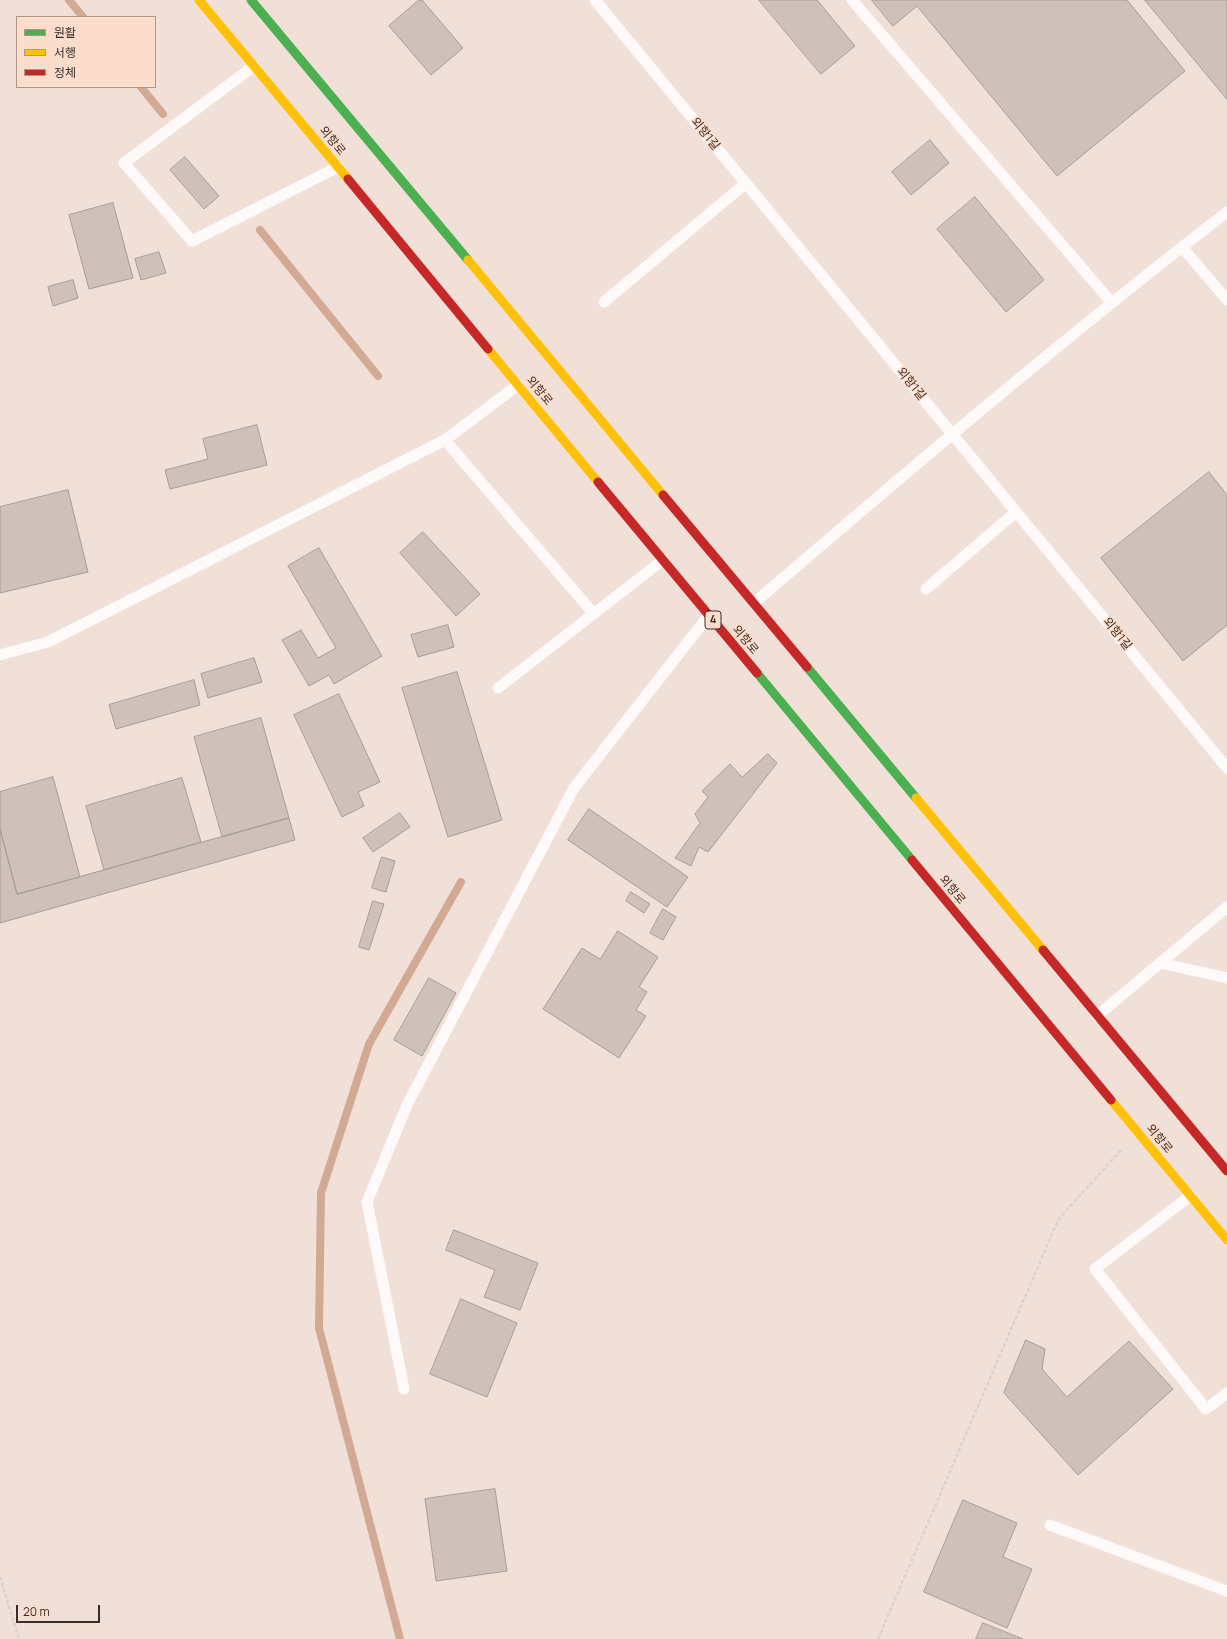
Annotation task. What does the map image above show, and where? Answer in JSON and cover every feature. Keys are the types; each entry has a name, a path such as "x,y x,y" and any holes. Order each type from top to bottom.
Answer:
{"main road":[{"name":"외항로","path":"199,0 1227,1240"},
{"path":"251,0 1227,1172"}],"lane":[{"name":"외항1길","path":"595,0 1227,768"},
{"path":"852,0 1112,303"},
{"path":"254,66 124,163 192,241 338,167"},
{"path":"604,302 746,183"},
{"path":"754,603 952,434 1112,303 1227,212"},
{"path":"1182,247 1227,300"},
{"path":"0,655 48,642 446,440 518,385"},
{"path":"446,440 594,614"},
{"path":"926,589 1016,512"},
{"path":"498,688 664,560"},
{"path":"404,1389 367,1202 407,1105 574,788 709,615"},
{"path":"1097,1016 1227,907"},
{"path":"1160,963 1227,978"},
{"path":"1190,1196 1095,1269 1206,1409 1227,1393"},
{"path":"1050,1525 1227,1591"}],"path":[{"path":"878,1639 1058,1220 1137,1132"},
{"path":"0,1577 19,1639"}],"building":[{"path":"419,0 422,0 463,48 431,75 389,26"},
{"path":"759,0 817,0 855,46 821,74"},
{"path":"872,0 1127,0 1185,71 1057,176 917,6 893,26"},
{"path":"1145,0 1227,0 1227,99"},
{"path":"930,140 949,163 911,195 892,172"},
{"path":"185,157 219,196 204,209 170,170"},
{"path":"975,197 1044,280 1006,312 937,229"},
{"path":"113,203 133,278 89,289 69,215"},
{"path":"159,252 166,273 141,280 135,259"},
{"path":"73,280 78,298 53,306 48,287"},
{"path":"257,425 267,465 170,489 165,470 208,459 203,439"},
{"path":"1209,472 1227,495 1227,625 1183,661 1101,558"},
{"path":"68,490 88,572 0,593 0,507"},
{"path":"423,532 480,594 456,616 400,553"},
{"path":"319,548 382,656 334,684 329,675 309,686 282,640 301,630 318,658 336,648 288,566"},
{"path":"448,625 454,647 418,657 411,635"},
{"path":"254,658 262,682 208,698 201,674"},
{"path":"457,672 502,820 448,837 402,688"},
{"path":"194,680 200,705 116,729 109,705"},
{"path":"339,694 380,782 358,792 364,806 342,817 294,715"},
{"path":"261,718 289,818 222,837 194,737"},
{"path":"768,754 777,763 708,852 699,847 691,866 675,858 700,823 695,814 708,797 702,791 730,764 742,777"},
{"path":"53,777 80,877 17,894 0,829 0,792"},
{"path":"182,778 201,842 104,870 86,806"},
{"path":"589,809 688,877 667,907 568,840"},
{"path":"400,813 410,827 373,852 363,838"},
{"path":"289,818 295,840 0,923 0,829 17,894"},
{"path":"382,857 395,861 386,892 372,888"},
{"path":"631,892 650,904 644,913 626,901"},
{"path":"373,901 384,904 369,950 359,947"},
{"path":"663,909 676,917 663,940 650,933"},
{"path":"618,931 658,957 639,987 647,992 636,1010 646,1016 619,1058 543,1009 582,948 600,959"},
{"path":"429,978 456,993 422,1056 394,1040"},
{"path":"454,1230 538,1263 520,1310 484,1297 495,1270 446,1250"},
{"path":"461,1299 517,1323 487,1397 430,1374"},
{"path":"1026,1340 1045,1349 1042,1369 1067,1397 1129,1341 1173,1389 1078,1475 1004,1393"},
{"path":"495,1489 507,1571 436,1581 425,1499"},
{"path":"963,1500 1017,1523 1003,1557 1032,1569 1007,1628 924,1592"},
{"path":"983,1623 1023,1639 976,1639"}],"waterway":[{"path":"69,0 82,16"},
{"path":"142,88 163,114"},
{"path":"260,230 378,376"},
{"path":"400,1639 319,1328 321,1193 369,1044 461,882"}],"traffic: fast":[{"path":"251,0 468,260"},
{"path":"807,667 916,798"},
{"path":"757,673 912,860"}],"traffic: slow":[{"path":"199,0 348,179"},
{"path":"468,260 663,495"},
{"path":"488,349 598,482"},
{"path":"916,798 1043,950"},
{"path":"1111,1100 1227,1240"}],"traffic: jam":[{"path":"348,179 488,349"},
{"path":"598,482 757,673"},
{"path":"663,495 807,667"},
{"path":"912,860 1111,1100"},
{"path":"1043,950 1227,1171"}]}
